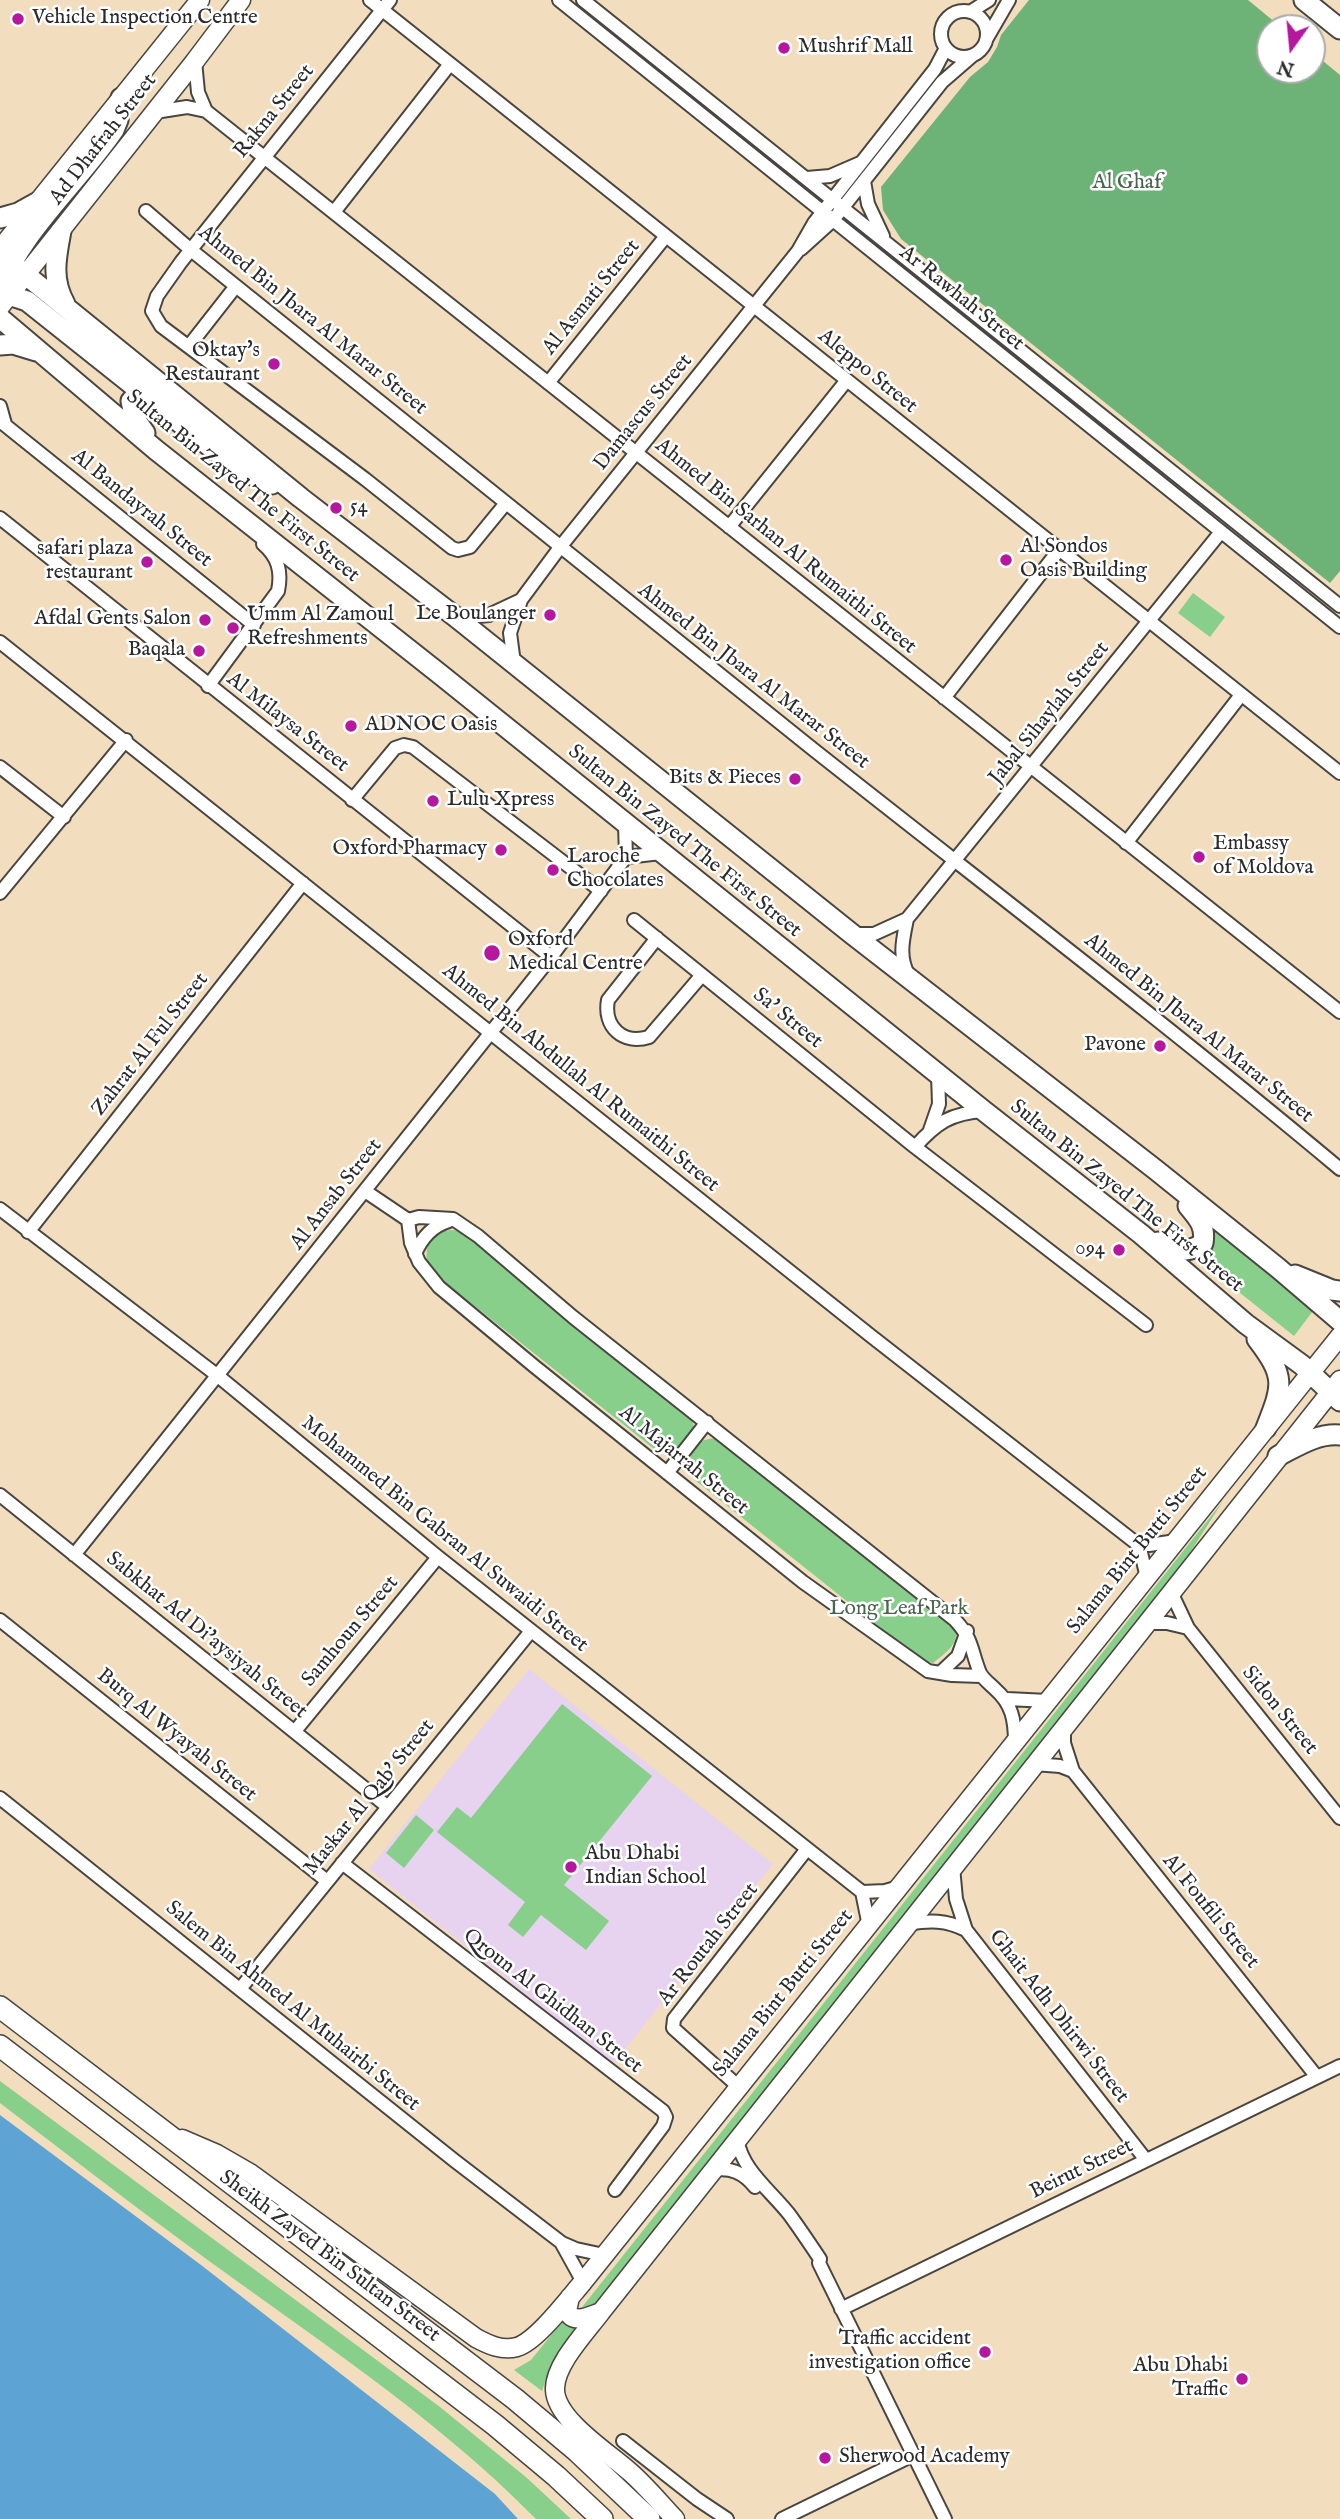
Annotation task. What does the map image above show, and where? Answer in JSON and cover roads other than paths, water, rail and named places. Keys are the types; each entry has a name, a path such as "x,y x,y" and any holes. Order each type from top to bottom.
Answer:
{"highway":[{"name":"Sheikh Zayed Bin Sultan Street","path":"0,2007 515,2399 577,2451 649,2519"},
{"name":"Sheikh Zayed Bin Sultan Street","path":"0,2046 495,2425 601,2519"}],"main road":[{"name":"Ad Dhafrah Street","path":"5,278 36,203 200,0"},
{"name":"Ad Dhafrah Street","path":"5,278 61,231 241,0"},
{"path":"1304,0 1340,29"},
{"path":"121,98 118,120 111,134 5,278 27,301 237,468 301,498"},
{"path":"0,218 18,213 36,203"},
{"path":"61,231 55,274 58,291 66,305"},
{"name":"Sultan Bin Zayed The First Street","path":"5,278 66,305 301,498 457,618 852,934 1156,1170 1340,1321"},
{"name":"Sultan Bin Zayed The First Street","path":"0,318 156,450 1141,1234 1246,1324 1336,1391"},
{"path":"0,345 30,348 45,355"},
{"path":"144,395 136,396 131,401 131,408 135,419 156,450"},
{"path":"1141,1234 1181,1250 1194,1250 1203,1243 1205,1233 1202,1223 1156,1170"},
{"path":"1278,1268 1340,1291"},
{"path":"1246,1324 1276,1367 1281,1383 1279,1396 1266,1427"},
{"name":"Salama Bint Butti Street","path":"165,2133 217,2154 250,2173 476,2338 490,2346 504,2348 523,2345 548,2323 583,2282 1340,1336"},
{"path":"675,2519 632,2473 568,2418 557,2400 555,2391 560,2369 601,2312 737,2139 1278,1456 1336,1391"},
{"path":"1278,1456 1311,1439 1330,1434 1340,1435"},
{"path":"570,2297 567,2311 572,2318 578,2320 601,2312"}],"street":[{"name":"Aleppo Street","path":"370,0 386,5 450,64 1340,773"},
{"name":"Ar Rawhah Street","path":"559,0 1340,628"},
{"name":"Ar Rawhah Street","path":"583,0 1340,606"},
{"path":"989,0 970,12 960,12 946,20 942,35 946,48 957,56 972,56 979,52 1009,0"},
{"name":"Rakna Street","path":"189,346 161,326 152,311 157,296 264,156 386,5"},
{"path":"970,12 985,25 987,38"},
{"name":"Damascus Street","path":"513,663 510,633 521,600 561,546 828,216 864,161 935,69 946,48"},
{"name":"Damascus Street","path":"838,203 864,181 942,82 972,56"},
{"path":"195,61 198,92 206,111"},
{"path":"334,212 450,64"},
{"path":"155,112 187,107 206,111"},
{"name":"Ahmed Bin Sarhan Al Rumaithi Street","path":"206,111 1339,1010"},
{"path":"807,178 830,176 864,161"},
{"path":"864,181 868,204 884,240"},
{"name":"Ahmed Bin Jbara Al Marar Street","path":"146,211 606,585 1268,1109 1340,1169"},
{"name":"Al Asmati Street","path":"548,383 666,236"},
{"path":"236,286 189,346 452,548 458,550 470,547 506,503"},
{"path":"729,527 847,380"},
{"name":"Al Bandayrah Street","path":"0,406 2,422 254,625"},
{"path":"207,490 224,510 272,552 278,561 279,573 278,591 208,686"},
{"name":"Al Milaysa Street","path":"0,518 551,957"},
{"name":"Jabal Sihaylah Street","path":"852,934 874,934 907,919 1220,533"},
{"path":"944,698 1059,550"},
{"name":"Damascus Street","path":"457,618 489,615 521,600"},
{"name":"Ahmed Bin Abdullah Al Rumaithi Street","path":"0,642 871,1336 1139,1544"},
{"path":"1126,843 1241,695"},
{"path":"0,893 126,740"},
{"path":"352,800 396,748 404,745 413,747 601,891"},
{"path":"0,767 64,817"},
{"path":"625,824 626,857 661,853"},
{"name":"Al Ansab Street","path":"75,1555 551,957 626,857"},
{"name":"Zahrat Al Ful Street","path":"28,1232 303,883"},
{"path":"907,919 901,950 904,967 912,981"},
{"name":"Sa' Street","path":"634,920 915,1147 1146,1325"},
{"path":"657,938 608,1000 608,1020 620,1035 629,1039 649,1037 702,975"},
{"path":"930,1130 939,1104 938,1074"},
{"path":"915,1147 930,1130 953,1116 984,1111"},
{"path":"365,1191 408,1220 419,1217 453,1219"},
{"name":"Mohammed Bin Gabran Al Suwaidi Street","path":"0,1209 218,1376 438,1558 862,1892"},
{"path":"415,1254 427,1234 453,1219"},
{"name":"Al Majarrah Street","path":"408,1220 415,1254 423,1270 439,1287 803,1582 928,1671 981,1676 972,1642 956,1619 573,1317 478,1236 453,1219"},
{"path":"667,1473 707,1422"},
{"name":"Sabkhat Ad Di'aysiyah Street","path":"0,1495 388,1807"},
{"path":"1147,1578 1139,1544 1176,1541"},
{"name":"Samhoun Street","path":"295,1731 438,1558"},
{"name":"Sidon Street","path":"1171,1592 1188,1628 1340,1818"},
{"name":"Burq Al Wyayah Street","path":"0,1620 327,1881"},
{"path":"1146,1623 1167,1623 1188,1628"},
{"name":"Maskar Al Qab' Street","path":"240,1989 531,1631"},
{"path":"940,1673 958,1656 967,1632"},
{"path":"981,1676 1007,1699 1013,1713 1015,1743"},
{"path":"1007,1699 1048,1701"},
{"name":"Al Foufili Street","path":"1064,1727 1064,1743 1073,1771 1317,2077"},
{"path":"1034,1764 1060,1766 1073,1771"},
{"name":"Salem Bin Ahmed Al Muhairbi Street","path":"0,1798 562,2243 604,2255"},
{"name":"Ar Routah Street","path":"739,2087 673,2028 674,2019 807,1849"},
{"name":"Qroun Al Ghidhan Street","path":"342,1863 663,2111 666,2122 615,2190"},
{"name":"Ghait Adh Dhirwi Street","path":"953,1867 956,1901 967,1930 1146,2161"},
{"path":"869,1926 862,1892 900,1887"},
{"name":"Ghait Adh Dhirwi Street","path":"908,1924 945,1921 967,1930"},
{"name":"Beirut Street","path":"841,2309 1340,2066"},
{"path":"737,2139 744,2162 804,2235 820,2259 819,2263 841,2309 945,2519"},
{"path":"713,2170 732,2170 749,2179 813,2263 819,2263"},
{"name":"Salem Bin Ahmed Al Muhairbi Street","path":"562,2243 583,2282"},
{"path":"623,2441 727,2519"},
{"path":"782,2519 913,2455"}],"water":[{"path":"0,2115 201,2265 495,2494 518,2519 0,2519"}],"place":[{"name":"Vehicle Inspection Centre","path":"18,19"},
{"name":"Mushrif Mall","path":"784,48"},
{"name":"Oktay's Restaurant","path":"274,364"},
{"name":"54","path":"336,508"},
{"name":"Al Sondos Oasis Building","path":"1006,560"},
{"name":"safari plaza restaurant","path":"147,562"},
{"name":"Le Boulanger","path":"550,615"},
{"name":"Afdal Gents Salon","path":"205,620"},
{"name":"Umm Al Zamoul Refreshments","path":"233,628"},
{"name":"Baqala","path":"199,651"},
{"name":"ADNOC Oasis","path":"351,726"},
{"name":"Bits & Pieces","path":"795,779"},
{"name":"Lulu Xpress","path":"433,801"},
{"name":"Oxford Pharmacy","path":"501,850"},
{"name":"Embassy of Moldova","path":"1199,857"},
{"name":"Laroche Chocolates","path":"553,870"},
{"name":"Oxford Medical Centre","path":"492,953"},
{"name":"Pavone","path":"1160,1046"},
{"name":"094","path":"1119,1250"},
{"name":"Abu Dhabi Indian School","path":"571,1867"},
{"name":"Traffic accident investigation office","path":"985,2352"},
{"name":"Abu Dhabi Traffic","path":"1242,2379"},
{"name":"Sherwood Academy","path":"825,2458"}],"park label":[{"name":"Al Ghaf","path":"1127,184"},
{"name":"Long Leaf Park","path":"899,1610"}]}
